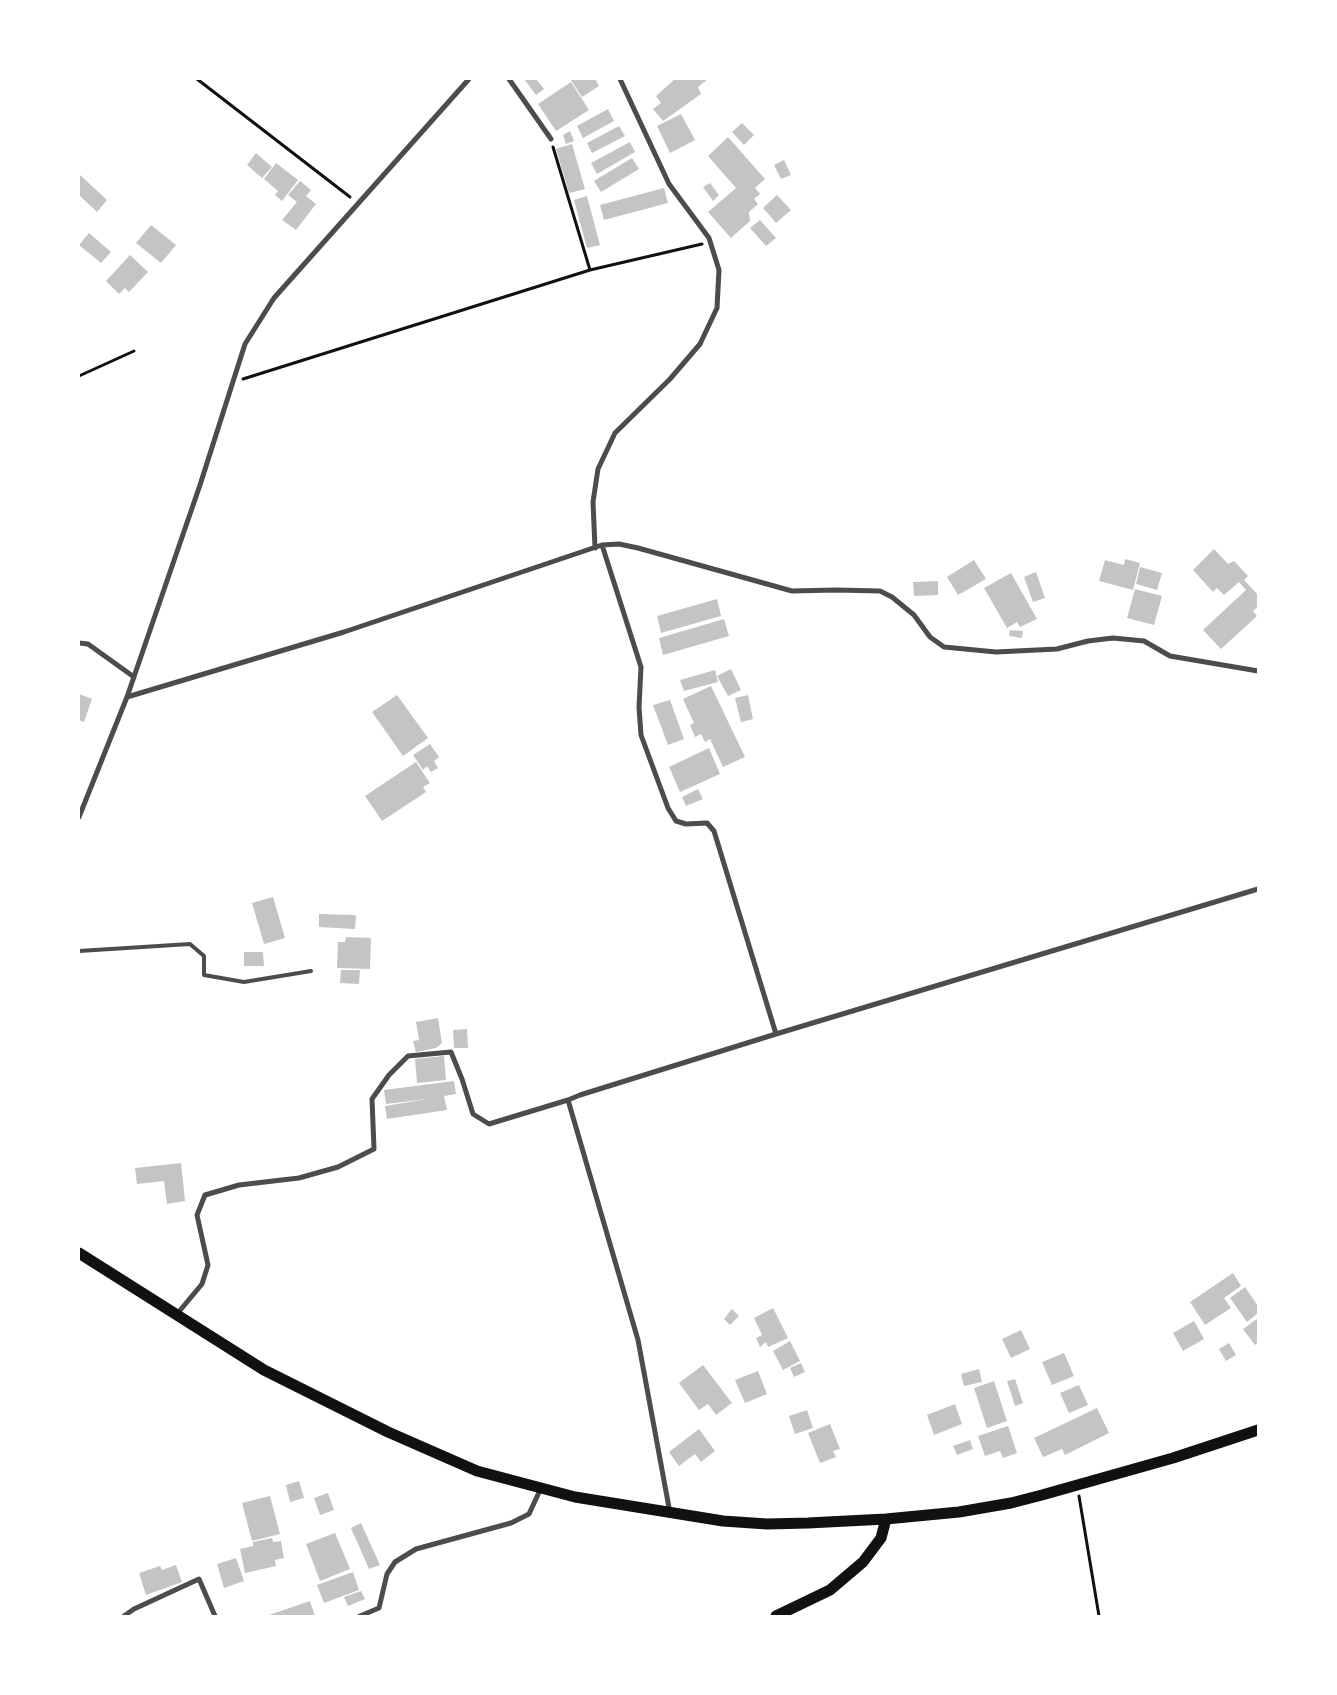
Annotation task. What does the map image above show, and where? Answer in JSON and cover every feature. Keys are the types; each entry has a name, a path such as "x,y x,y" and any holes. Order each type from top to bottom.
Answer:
{"highway":[{"path":"79,1253 264,1370 388,1432 477,1471 575,1497 723,1521 768,1524 886,1519 959,1512 1011,1503 1173,1458 1258,1430"},
{"path":"776,1616 810,1601 830,1590 844,1579 863,1562 881,1538 886,1519"}],"street":[{"path":"79,815 127,697 200,484 245,344 274,298 469,79"},
{"path":"509,79 551,139"},
{"path":"595,548 593,502 598,469 615,433 670,379 700,344 717,308 719,270 709,238 669,184 620,79"},
{"path":"127,697 344,632 602,545 619,544 792,591 880,591 892,597 914,615 930,636 944,647 996,652 1057,649 1088,641 1113,638 1144,641 1170,656 1258,671"},
{"path":"602,545 641,667 639,707 642,735 668,808 676,821 686,824 707,823 714,831 776,1034"},
{"path":"79,643 88,644 134,677"},
{"path":"176,1315 202,1284 208,1265 197,1215 205,1195 239,1185 299,1178 338,1167 374,1150 372,1099 389,1076 408,1056 451,1052 473,1114 489,1124 776,1034 1258,889"},
{"path":"568,1100 638,1340 670,1513"},
{"path":"360,1616 379,1608 387,1574 395,1562 416,1549 511,1523 529,1514 541,1488"},
{"path":"124,1616 199,1579 215,1616"}],"lane":[{"path":"79,951 190,944 204,956 204,975 244,982 311,972"}],"path":[{"path":"197,79 359,204"},
{"path":"551,139 590,270"},
{"path":"233,382 590,270 710,242"},
{"path":"79,376 134,351"},
{"path":"1078,1484 1098,1616"}],"building":[{"path":"524,79 536,79 544,89 536,95"},
{"path":"570,79 595,79 599,86 582,97"},
{"path":"675,79 708,79 698,87 701,94 663,121 653,109 661,103 656,96"},
{"path":"571,82 589,110 556,131 538,104"},
{"path":"608,109 614,121 583,138 577,126"},
{"path":"681,114 695,140 670,153 657,126"},
{"path":"742,123 754,135 744,145 732,132"},
{"path":"619,126 625,136 592,153 587,143"},
{"path":"570,131 574,141 566,144 563,135"},
{"path":"728,137 765,179 755,188 760,194 754,199 758,204 749,212 750,221 731,238 708,212 736,188 708,156"},
{"path":"630,142 635,152 597,174 591,163"},
{"path":"572,144 585,189 569,193 556,149"},
{"path":"256,153 272,167 262,178 247,165"},
{"path":"632,158 639,169 601,192 594,181"},
{"path":"784,160 791,175 781,179 774,165"},
{"path":"276,163 298,180 282,201 275,195 278,191 264,179"},
{"path":"80,175 107,200 97,212 79,195"},
{"path":"300,181 311,190 306,196 316,204 296,230 282,220 297,202 288,195"},
{"path":"710,183 719,195 713,201 703,187"},
{"path":"664,188 668,203 604,220 600,205"},
{"path":"777,195 791,210 776,223 763,208"},
{"path":"587,196 600,245 587,248 574,200"},
{"path":"760,220 776,238 766,246 750,228"},
{"path":"151,225 176,245 161,263 136,243"},
{"path":"89,233 111,252 101,263 79,245"},
{"path":"130,255 148,272 129,292 125,288 119,294 106,281"},
{"path":"1214,549 1228,564 1234,561 1248,576 1244,580 1258,595 1258,606 1253,611 1257,616 1221,649 1203,630 1246,590 1239,582 1224,595 1217,588 1213,592 1193,570"},
{"path":"1125,559 1140,563 1133,590 1099,581 1105,560 1124,565"},
{"path":"974,560 986,579 958,595 947,577"},
{"path":"1140,567 1162,573 1157,590 1136,584"},
{"path":"1036,572 1045,598 1033,602 1024,577"},
{"path":"1011,573 1037,619 1020,627 1017,622 1007,628 984,588"},
{"path":"938,581 938,595 914,596 913,582"},
{"path":"1135,589 1162,596 1154,625 1127,618"},
{"path":"717,599 721,616 661,633 657,616"},
{"path":"724,619 729,636 663,655 659,638"},
{"path":"1010,630 1023,631 1022,638 1009,636"},
{"path":"731,669 741,690 728,696 717,676"},
{"path":"715,670 718,682 684,691 680,680"},
{"path":"711,686 745,757 723,767 710,739 705,742 701,734 695,737 690,725 694,723 683,699"},
{"path":"79,694 92,699 84,722 79,720"},
{"path":"397,695 428,738 403,756 372,712"},
{"path":"748,695 753,719 741,722 735,698"},
{"path":"670,700 684,739 668,745 653,705"},
{"path":"430,744 439,757 434,761 438,768 431,772 427,766 423,770 413,755"},
{"path":"709,748 720,774 680,792 669,767"},
{"path":"416,762 430,783 423,787 426,792 382,821 365,796"},
{"path":"698,789 703,799 686,806 682,797"},
{"path":"273,897 285,938 264,944 252,903"},
{"path":"319,914 356,915 355,929 319,927"},
{"path":"346,937 371,938 370,969 337,968 338,942 345,942"},
{"path":"244,952 263,952 264,966 244,966"},
{"path":"341,970 360,970 359,984 340,983"},
{"path":"438,1018 442,1043 436,1048 416,1052 413,1041 419,1040 416,1022"},
{"path":"467,1029 468,1048 454,1048 453,1030"},
{"path":"444,1056 446,1080 417,1083 415,1059"},
{"path":"454,1081 456,1094 444,1096 447,1110 387,1119 385,1106 427,1099 386,1104 384,1090"},
{"path":"181,1163 185,1201 167,1204 164,1181 137,1184 135,1168"},
{"path":"1233,1273 1241,1286 1224,1298 1231,1308 1205,1325 1190,1302"},
{"path":"1245,1287 1258,1306 1258,1313 1247,1322 1230,1298"},
{"path":"773,1308 788,1338 768,1347 766,1342 760,1347 756,1338 762,1335 754,1318"},
{"path":"732,1309 739,1316 730,1325 724,1319"},
{"path":"1258,1318 1258,1342 1255,1345 1243,1329"},
{"path":"1194,1321 1204,1339 1183,1351 1173,1333"},
{"path":"1021,1330 1030,1349 1011,1358 1002,1339"},
{"path":"790,1341 800,1361 783,1370 773,1351"},
{"path":"1229,1343 1236,1355 1226,1361 1219,1349"},
{"path":"1064,1353 1074,1376 1052,1385 1042,1362"},
{"path":"801,1363 805,1372 794,1377 790,1368"},
{"path":"703,1365 732,1403 716,1415 708,1404 699,1410 679,1383"},
{"path":"979,1369 982,1382 964,1386 961,1374"},
{"path":"758,1371 767,1394 745,1403 735,1380"},
{"path":"1015,1379 1023,1403 1015,1406 1007,1381"},
{"path":"994,1381 1007,1421 987,1428 974,1388"},
{"path":"1079,1385 1088,1405 1069,1413 1060,1393"},
{"path":"955,1404 962,1424 934,1435 927,1415"},
{"path":"1097,1408 1109,1433 1065,1455 1062,1449 1043,1457 1034,1438"},
{"path":"807,1410 813,1428 795,1434 789,1416"},
{"path":"830,1424 840,1449 833,1451 836,1457 820,1463 808,1433"},
{"path":"1008,1426 1017,1453 1003,1458 1000,1451 985,1456 978,1436"},
{"path":"699,1429 715,1451 701,1462 695,1454 679,1466 669,1452"},
{"path":"970,1440 973,1449 957,1455 953,1446"},
{"path":"299,1481 304,1498 290,1502 286,1485"},
{"path":"328,1493 334,1510 320,1515 314,1498"},
{"path":"270,1496 280,1534 252,1541 242,1503"},
{"path":"361,1523 380,1565 369,1569 351,1528"},
{"path":"335,1533 350,1569 320,1581 306,1544"},
{"path":"272,1538 273,1542 281,1541 284,1558 275,1560 276,1566 245,1573 240,1549 253,1546 253,1542"},
{"path":"236,1558 244,1581 224,1588 217,1564"},
{"path":"176,1565 182,1582 146,1595 139,1573 160,1566 162,1570"},
{"path":"353,1572 359,1590 324,1603 317,1585"},
{"path":"361,1591 365,1599 348,1606 344,1597"},
{"path":"310,1601 315,1616 266,1616"}]}
